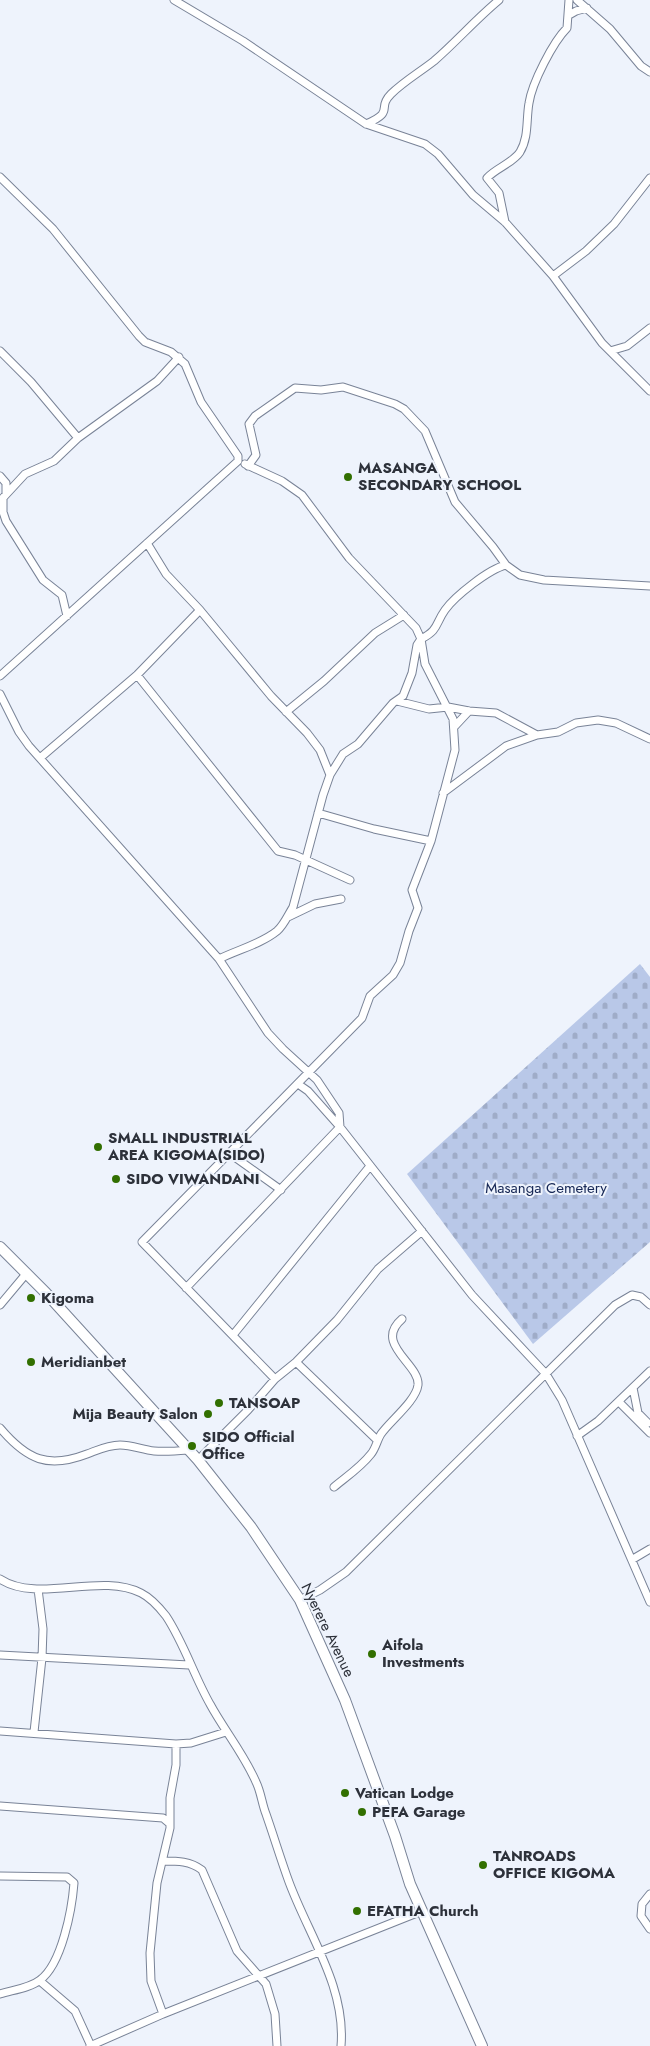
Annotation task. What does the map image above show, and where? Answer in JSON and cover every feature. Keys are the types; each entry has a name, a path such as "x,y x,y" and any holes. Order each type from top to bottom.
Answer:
{"main road":[{"name":"Nyerere Avenue","path":"0,1247 198,1460 251,1527 300,1600 345,1700 395,1836 410,1884 482,2046"}],"street":[{"path":"174,0 250,46 366,124 425,144 438,154 473,195 505,222 553,276 610,351 650,391"},
{"path":"366,124 382,117 385,111 386,99 392,92 434,61 499,0"},
{"path":"505,222 499,193 487,178 499,167 513,159 526,140 531,90 556,39 567,28 569,0"},
{"path":"577,0 610,29 640,66 650,72"},
{"path":"569,15 587,8"},
{"path":"0,178 53,229 139,336 145,342 179,357 185,364 201,402 238,456 238,461"},
{"path":"553,276 586,250 614,224 650,178"},
{"path":"610,351 627,346 650,328"},
{"path":"0,351 31,382 78,438"},
{"path":"3,498 25,474 54,461 78,438 157,381 179,357"},
{"path":"248,466 256,455 249,424 255,416 288,391 303,387 314,390 343,387 354,389 379,400 395,404 416,420 432,444 455,502 512,571 529,578 650,586"},
{"path":"238,461 282,480 302,495 349,558 416,628 421,639 424,664 448,707 454,726 452,764 442,793 431,841 412,890 418,908 400,963 393,975 370,996 362,1018 142,1242 275,1379"},
{"path":"0,676 238,461"},
{"path":"0,476 6,483 2,512 6,521 43,580 62,595 67,616"},
{"path":"148,543 166,574 200,610 286,712 307,733 320,750 330,775"},
{"path":"219,959 268,937 278,930 287,918 293,907 330,775 343,754 358,744 405,692 412,673 417,645 421,639 432,634 450,605 490,572 498,561 498,554"},
{"path":"490,572 506,565"},
{"path":"40,758 137,675 200,610"},
{"path":"286,712 340,667 375,633 404,615"},
{"path":"137,675 278,851 350,880"},
{"path":"0,694 19,732 40,758 219,959 268,1032 283,1049 310,1071 339,1113 340,1127 186,1288"},
{"path":"397,701 429,709 448,707 496,713 538,735"},
{"path":"454,726 469,711"},
{"path":"442,793 506,746 538,735 558,732 576,723 598,720 616,723 650,739"},
{"path":"318,813 374,829 431,841"},
{"path":"287,918 315,904 341,899"},
{"path":"298,1084 308,1091 340,1127 472,1295 546,1374 562,1400 633,1559 650,1602"},
{"path":"229,1153 281,1190"},
{"path":"233,1335 370,1166"},
{"path":"198,1460 248,1410 275,1379 296,1362 336,1320 378,1269 422,1231"},
{"path":"0,1305 26,1274"},
{"path":"300,1600 329,1585 350,1568 603,1316 625,1298 632,1295 640,1297 650,1304"},
{"path":"334,1487 371,1454 377,1440 410,1401 418,1385 418,1380 398,1353 393,1340 395,1327 402,1319"},
{"path":"296,1362 377,1440"},
{"path":"578,1436 634,1388 650,1371"},
{"path":"634,1388 638,1412 649,1424"},
{"path":"618,1402 650,1433"},
{"path":"635,1418 649,1424"},
{"path":"0,1428 19,1447 35,1459 44,1462 75,1459 114,1446 138,1447 155,1451 189,1450"},
{"path":"633,1559 650,1550"},
{"path":"0,1579 38,1589 105,1586 140,1592 158,1606 167,1618 189,1665 257,1784 289,1881 331,1978 340,2006 343,2032 341,2046"},
{"path":"34,1732 42,1658 43,1629 38,1589"},
{"path":"0,1655 189,1665"},
{"path":"0,1731 34,1732 176,1744 191,1743 226,1732"},
{"path":"163,2014 151,1981 150,1969 157,1883 163,1862 169,1823 176,1744"},
{"path":"0,1806 163,1818 169,1823"},
{"path":"163,1862 182,1861 195,1865 202,1870 237,1952 266,1984 272,1998 277,2046"},
{"path":"0,1876 67,1877 74,1883 70,1912 58,1954 40,1981 0,1994"},
{"path":"650,1894 642,1904 641,1916 650,1929"},
{"path":"40,1981 75,2011 91,2046 163,2014 422,1911"}],"green space":[{"name":"Masanga Cemetery","path":"640,964 650,977 650,1242 533,1344 407,1174"}],"place":[{"name":"MASANGA SECONDARY SCHOOL","path":"348,477"},
{"name":"SMALL INDUSTRIAL AREA KIGOMA(SIDO)","path":"98,1147"},
{"name":"SIDO VIWANDANI","path":"116,1179"},
{"name":"Kigoma","path":"31,1298"},
{"name":"Meridianbet","path":"31,1362"},
{"name":"TANSOAP","path":"219,1403"},
{"name":"Mija Beauty Salon","path":"208,1414"},
{"name":"SIDO Official Office","path":"192,1446"},
{"name":"Aifola Investments","path":"372,1654"},
{"name":"Vatican Lodge","path":"345,1793"},
{"name":"PEFA Garage","path":"362,1812"},
{"name":"TANROADS OFFICE KIGOMA","path":"483,1865"},
{"name":"EFATHA Church","path":"357,1911"}]}
